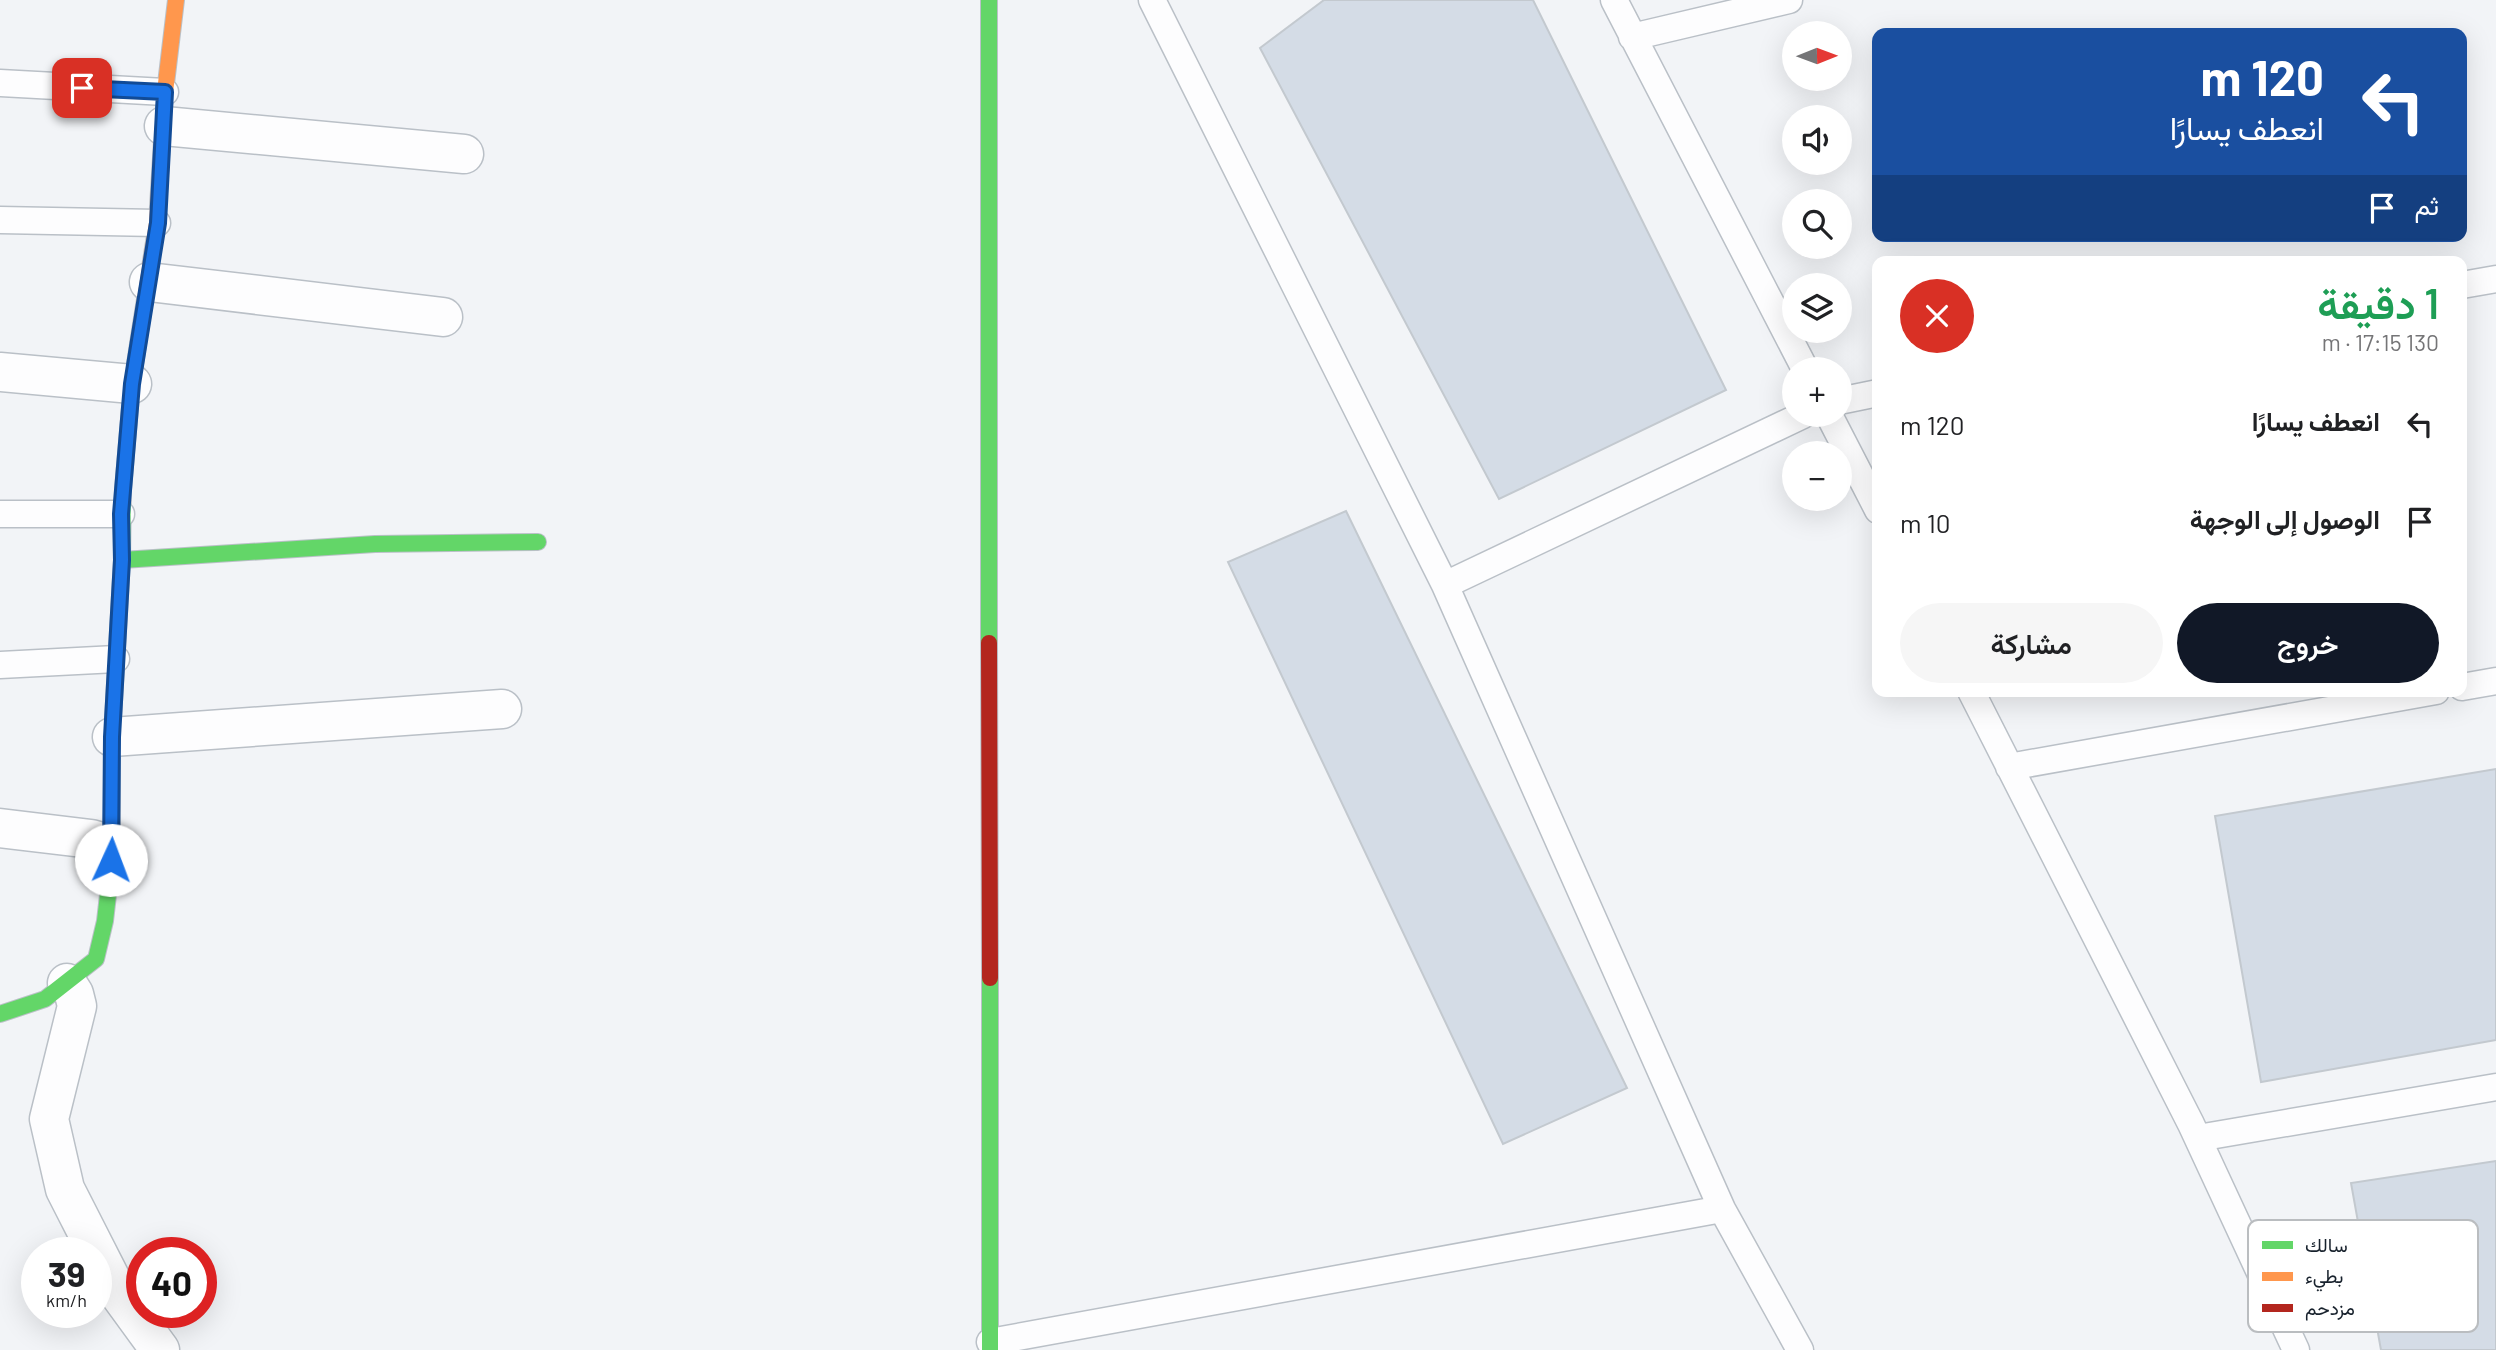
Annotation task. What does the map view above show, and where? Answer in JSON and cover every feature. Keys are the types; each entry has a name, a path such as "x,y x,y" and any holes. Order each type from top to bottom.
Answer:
{"street":[{"path":"0,1014 45,999 96,959 105,920 112,845 112,737 122,560 121,514 132,384 158,223 164,109 176,0"},
{"path":"989,0 990,1346"},
{"path":"164,109 464,154"},
{"path":"149,282 443,317"},
{"path":"0,372 132,384"},
{"path":"122,560 375,544 538,542"},
{"path":"112,737 502,709"},
{"path":"0,828 91,839 112,845"},
{"path":"67,983 77,1006 49,1119 65,1189 117,1291 160,1350"}],"lane":[{"path":"1152,0 1445,585 1722,1209 1800,1350"},
{"path":"1614,0 1799,357"},
{"path":"1632,37 1789,0"},
{"path":"0,83 164,109"},
{"path":"0,220 158,223"},
{"path":"2467,284 2496,279"},
{"path":"1852,398 1872,394"},
{"path":"1445,585 1782,425"},
{"path":"1835,427 1872,498"},
{"path":"0,513 121,514"},
{"path":"0,664 116,659"},
{"path":"2467,686 2496,681"},
{"path":"1973,697 2198,1138 2248,1246"},
{"path":"2010,768 2403,697"},
{"path":"2198,1138 2496,1087"},
{"path":"990,1346 1722,1209"},
{"path":"2288,1332 2296,1350"}],"building":[{"path":"1324,0 1533,0 1726,390 1499,499 1260,48"},
{"path":"1346,511 1627,1088 1503,1144 1228,562"},
{"path":"2496,769 2496,1040 2261,1082 2215,816"},
{"path":"2496,1161 2496,1350 2381,1350 2378,1332 2478,1332 2478,1220 2358,1220 2351,1183"}],"traffic: fast":[{"path":"989,0 989,643"},
{"path":"0,1014 45,999 96,959 105,921 112,860 112,737 122,560 123,489 138,344"},
{"path":"122,560 375,544 538,542"},
{"path":"990,978 990,1350"}],"traffic: slow":[{"path":"138,344 157,223 165,92 176,0"}],"traffic: jam":[{"path":"989,643 990,978"}],"route":[{"path":"82,88 165,92 158,223 132,384 122,488 122,560 112,737 111,860"}]}
